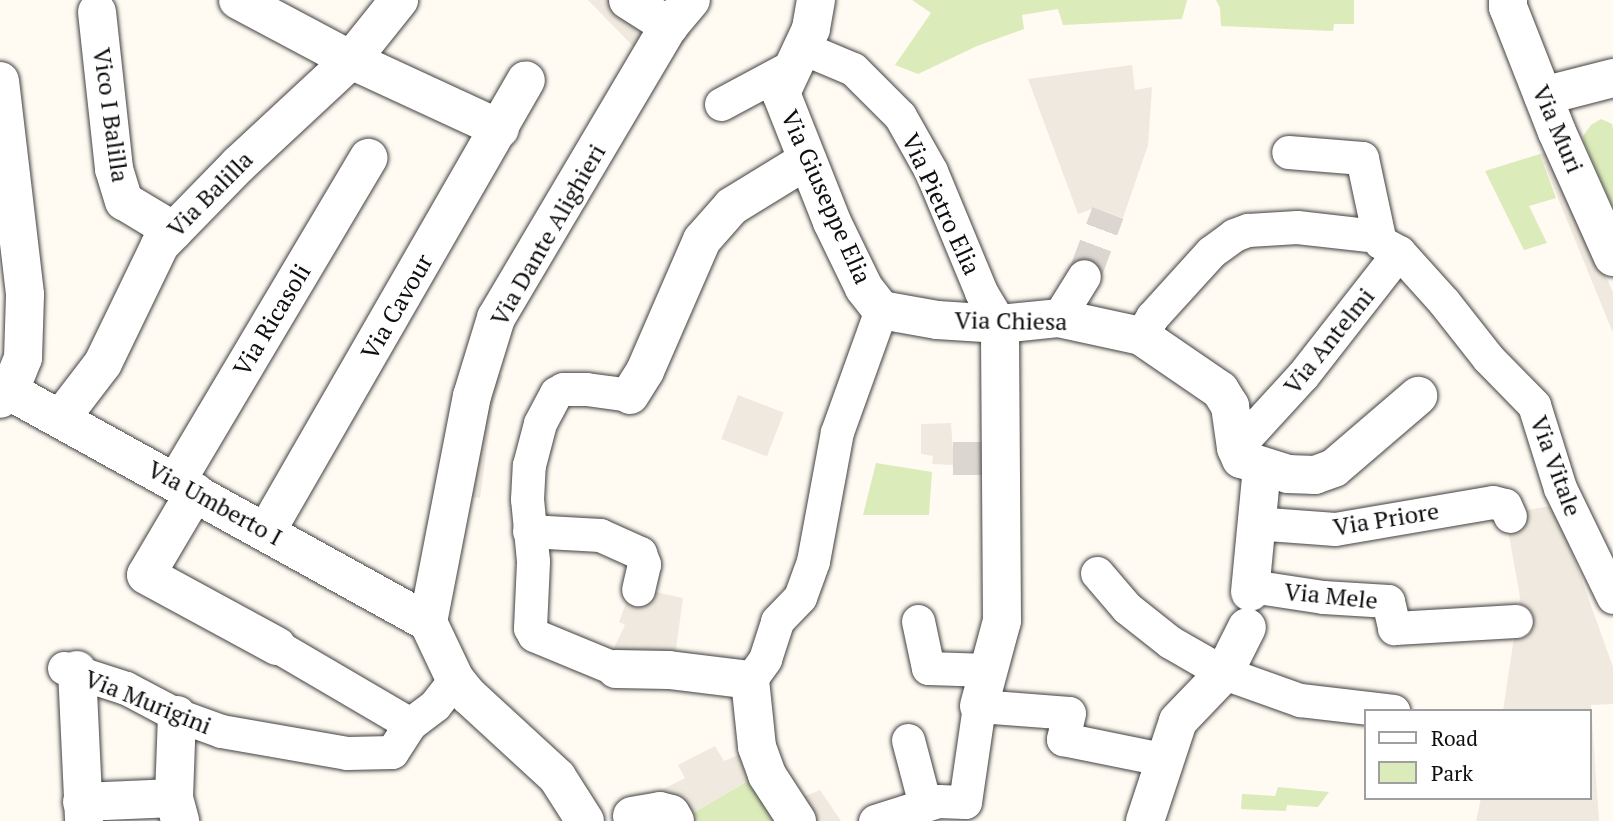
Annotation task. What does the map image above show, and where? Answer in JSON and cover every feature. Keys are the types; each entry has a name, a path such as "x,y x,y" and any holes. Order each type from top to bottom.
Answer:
{"street":[{"path":"238,0 351,60 500,128"},
{"name":"Via Balilla","path":"61,418 103,363 160,245 239,165 351,60 399,0"},
{"path":"628,0 680,13"},
{"name":"Via Giuseppe Elia","path":"750,680 765,659 777,621 800,597 813,561 837,432 881,310 864,288 807,160 781,93 811,29 816,0"},
{"name":"Via Muri","path":"1508,0 1508,7 1543,96 1613,257"},
{"name":"Vico I Balilla","path":"97,12 114,169 124,201 174,231"},
{"name":"Via Dante Alighieri","path":"428,622 472,396 496,318 680,13"},
{"path":"721,104 798,57"},
{"name":"Via Pietro Elia","path":"798,57 853,69 900,116 931,171 981,292 1000,324"},
{"path":"1543,96 1613,74"},
{"name":"Via Cavour","path":"266,532 526,80"},
{"path":"0,81 25,295 23,358 3,392"},
{"path":"1141,336 1152,317 1211,253 1234,235 1248,230 1297,227 1388,244 1362,158 1288,152"},
{"name":"Via Ricasoli","path":"277,646 146,575 186,487 368,158"},
{"path":"796,821 767,775 757,747 750,680 669,670 616,670 534,635 530,628 533,561 529,531 529,465 540,423 556,393 563,389 586,389 631,395 645,371 702,240 732,206 807,160"},
{"name":"Via Antelmi","path":"1249,458 1388,244"},
{"name":"Via Vitale","path":"1388,244 1444,302 1488,358 1534,405 1560,488 1613,597"},
{"path":"1058,318 1084,276"},
{"name":"Via Chiesa","path":"881,310 937,320 1000,324 1058,318 1141,336"},
{"path":"875,821 962,803 967,798 984,688 1002,621 996,458 1000,324"},
{"name":"Via Mele","path":"1141,336 1220,390 1230,406 1249,458 1254,523 1249,601 1323,597 1388,601 1394,628 1516,621"},
{"name":"Via Umberto I","path":"3,392 61,418 428,622"},
{"path":"1249,458 1315,475 1335,468 1418,396"},
{"name":"Via Priore","path":"1254,523 1335,529 1493,502 1505,505 1510,516"},
{"path":"529,531 600,535 640,553 644,564 638,589"},
{"path":"1097,573 1127,608 1170,642 1224,673 1300,700 1376,709"},
{"path":"1149,819 1178,721 1224,673 1249,601"},
{"path":"918,621 928,667 984,688 1069,713 1063,739 1166,760"},
{"path":"428,622 455,679 469,696 557,777 585,821"},
{"path":"277,646 410,724"},
{"name":"Via Murigini","path":"83,811 71,669 126,688 177,715 221,731 347,753 392,752 410,724 435,705 455,679"},
{"path":"83,811 181,814 177,715"},
{"path":"908,740 937,809"},
{"path":"632,816 660,811 671,814 675,821"}],"green space":[{"path":"912,0 1187,0 1182,19 1063,25 1058,9 1022,15 1024,29 977,46 918,74 895,65 931,13"},
{"path":"1216,0 1354,0 1354,24 1334,24 1333,31 1221,26 1220,8"},
{"path":"1601,119 1612,124 1613,129 1613,208 1583,136 1591,125"},
{"path":"1540,154 1556,198 1529,206 1547,243 1524,250 1485,171"},
{"path":"876,463 932,472 929,515 863,515"},
{"path":"753,778 784,821 699,821 693,813"},
{"path":"1278,787 1329,792 1318,807 1287,805 1286,811 1241,809 1242,794 1275,796"}],"shaded area":[{"path":"588,0 711,0 691,12 685,26 691,35 659,73"},
{"path":"1132,65 1135,90 1152,87 1148,145 1123,218 1095,208 1078,214 1028,79"},
{"path":"1549,151 1613,292 1613,333 1540,154"},
{"path":"493,371 503,376 493,405 480,498 468,496"},
{"path":"738,395 784,413 767,456 721,439"},
{"path":"951,423 954,465 932,464 933,456 921,454 921,424"},
{"path":"1555,505 1613,667 1613,704 1591,705 1591,709 1503,709 1520,597 1506,519 1512,513"},
{"path":"632,587 683,598 674,663 610,656 625,625 619,622"},
{"path":"1592,720 1599,821 1476,821 1481,800 1592,800"},
{"path":"715,746 724,761 752,749 780,765 798,799 820,790 841,821 784,821 753,778 693,813 699,821 658,821 626,808 685,778 678,765"}],"tunnel":[{"path":"1084,276 1108,212"},
{"path":"953,458 992,458"}]}
